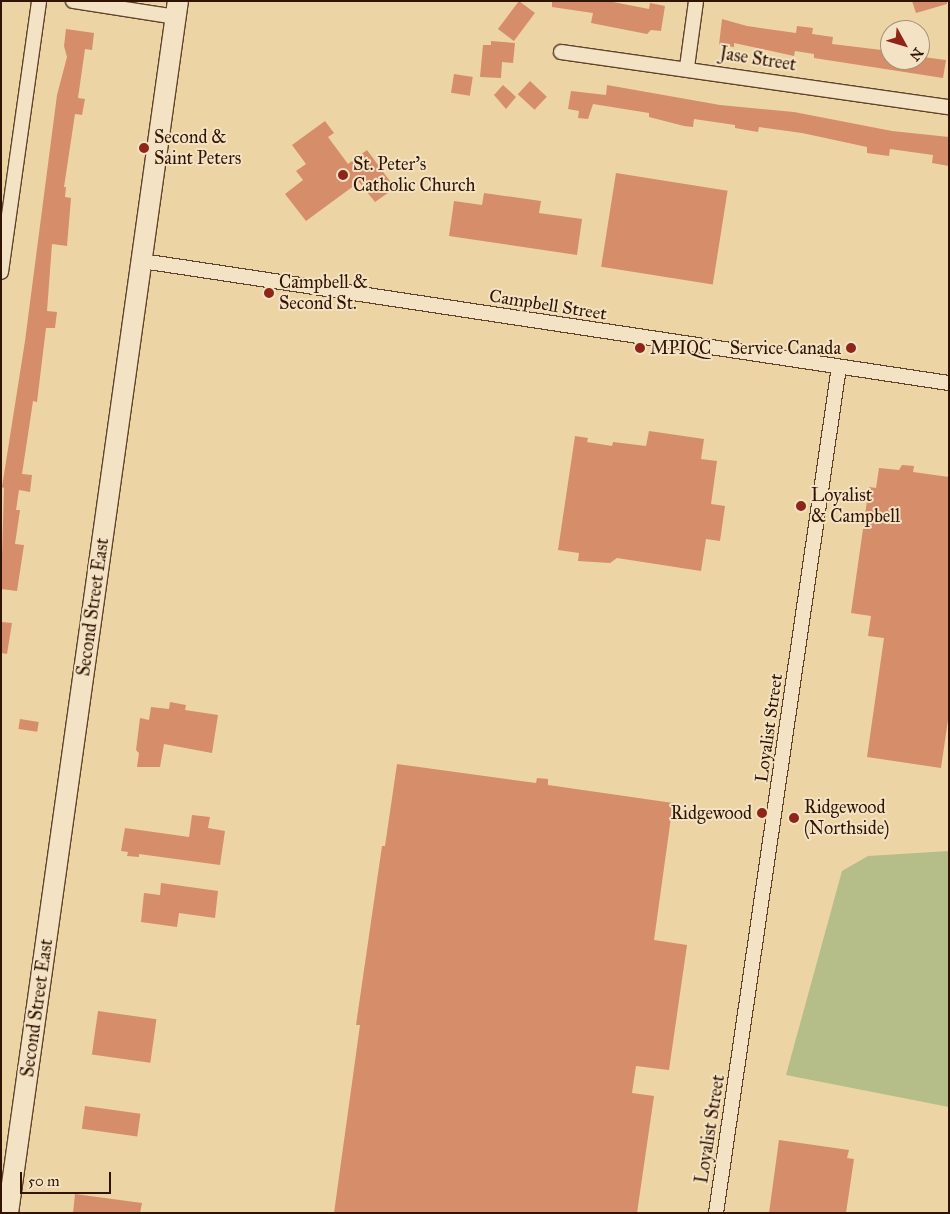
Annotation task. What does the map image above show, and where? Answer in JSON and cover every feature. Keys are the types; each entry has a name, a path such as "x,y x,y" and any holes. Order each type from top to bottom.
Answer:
{"main road":[{"name":"Second Street East","path":"8,1213 177,9"}],"street":[{"path":"1,272 39,1"},
{"path":"73,1 177,9"},
{"path":"687,68 696,1"},
{"name":"Jase Street","path":"561,52 687,68 949,107"},
{"name":"Campbell Street","path":"142,261 949,383"},
{"name":"Loyalist Street","path":"716,1213 839,367"}],"green space":[{"path":"949,851 949,1107 786,1075 842,871 868,856"}],"building":[{"path":"519,1 535,13 514,41 498,29"},
{"path":"552,1 608,1 649,9 650,3 665,6 661,31 651,30 647,34 591,23 593,13 552,7"},
{"path":"912,1 947,1 947,4 916,13"},
{"path":"722,19 747,26 796,33 797,26 813,28 812,34 833,37 832,44 880,50 880,68 814,58 814,54 795,51 794,56 734,43 734,47 719,45"},
{"path":"66,29 94,33 92,50 85,49 78,98 85,99 82,115 75,114 64,187 66,187 65,197 71,198 67,246 52,244 47,311 57,312 55,328 46,328 37,402 33,401 22,474 32,475 30,492 19,490 16,510 20,510 15,544 24,545 17,591 1,589 4,488 2,487 25,341 57,95 67,57 64,46"},
{"path":"491,41 515,43 513,63 502,62 501,78 480,77 483,45 491,45"},
{"path":"930,58 946,60 943,78 891,70 930,70"},
{"path":"454,74 473,77 470,96 451,93"},
{"path":"530,81 547,97 535,110 518,94"},
{"path":"503,85 516,97 506,109 494,95"},
{"path":"607,85 720,105 794,112 892,131 949,137 949,166 932,163 933,155 890,149 889,156 867,153 867,147 802,133 759,127 758,132 735,128 735,125 694,119 693,127 684,126 649,117 649,113 593,104 588,119 578,118 579,111 568,109 571,91 606,95"},
{"name":"St. Peter's Catholic Church","path":"325,121 334,133 328,137 348,164 367,150 395,188 375,202 359,182 306,221 285,194 303,180 296,171 306,164 292,145"},
{"path":"616,173 728,191 713,285 601,267"},
{"path":"484,193 541,201 539,213 582,219 577,255 449,236 454,201 482,205"},
{"path":"649,431 704,439 701,459 717,461 711,504 725,506 720,541 706,539 701,571 617,558 610,563 578,561 579,553 558,550 575,436 588,438 587,442 612,446 613,442 646,446"},
{"path":"902,465 914,466 913,472 949,477 949,713 941,768 867,757 884,638 868,636 871,616 851,613 869,487 876,488 879,468 899,470"},
{"path":"1,622 12,623 7,654 1,653"},
{"path":"170,702 186,705 185,710 218,715 212,753 164,744 160,767 137,767 139,753 136,750 140,718 149,720 151,707 169,709"},
{"path":"20,719 39,722 37,732 18,729"},
{"path":"397,764 536,783 537,778 548,779 548,785 673,803 654,940 687,945 669,1070 636,1066 632,1093 654,1096 637,1213 334,1213 360,1025 356,1025 382,846 385,846"},
{"path":"192,815 210,817 208,828 225,831 220,865 139,854 139,857 127,856 128,852 121,851 125,828 189,837"},
{"path":"161,883 218,891 215,918 179,913 177,927 141,922 144,893 160,895"},
{"path":"98,1011 156,1019 150,1063 92,1055"},
{"path":"85,1106 140,1114 137,1137 82,1129"},
{"path":"779,1140 849,1150 847,1158 854,1159 846,1213 769,1213"},
{"path":"75,1194 142,1203 140,1213 73,1213"}],"place":[{"name":"Second & Saint Peters","path":"144,148"},
{"name":"St. Peter's Catholic Church","path":"343,175"},
{"name":"Campbell & Second St.","path":"269,293"},
{"name":"MPIQC","path":"640,348"},
{"name":"Service Canada","path":"851,348"},
{"name":"Loyalist & Campbell","path":"801,506"},
{"name":"Ridgewood","path":"762,813"},
{"name":"Ridgewood (Northside)","path":"794,818"}]}
